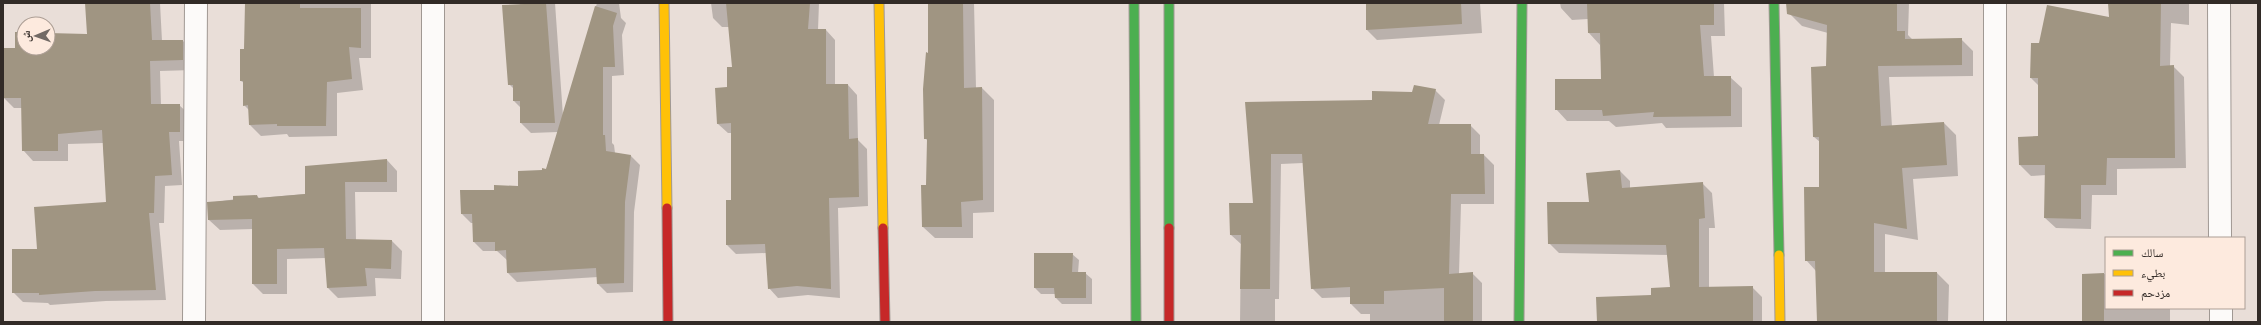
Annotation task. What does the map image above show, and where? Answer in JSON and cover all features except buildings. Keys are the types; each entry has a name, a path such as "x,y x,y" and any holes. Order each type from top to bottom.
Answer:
{"street":[{"path":"194,322 196,3"},
{"path":"432,322 433,3"},
{"path":"664,3 668,322"},
{"path":"879,3 885,322"},
{"path":"1134,3 1136,322"},
{"path":"1169,3 1169,322"},
{"path":"1519,322 1522,3"},
{"path":"1774,3 1780,322"},
{"path":"1995,3 1995,322"},
{"path":"2219,3 2220,237"},
{"path":"2221,309 2221,322"}],"traffic: fast":[{"path":"1134,3 1136,322"},
{"path":"1169,3 1169,228"},
{"path":"1519,322 1522,3"},
{"path":"1774,3 1779,255"}],"traffic: slow":[{"path":"664,3 667,208"},
{"path":"879,3 883,228"},
{"path":"1779,255 1780,322"}],"traffic: jam":[{"path":"667,208 668,322"},
{"path":"883,228 885,322"},
{"path":"1169,228 1169,322"}]}
